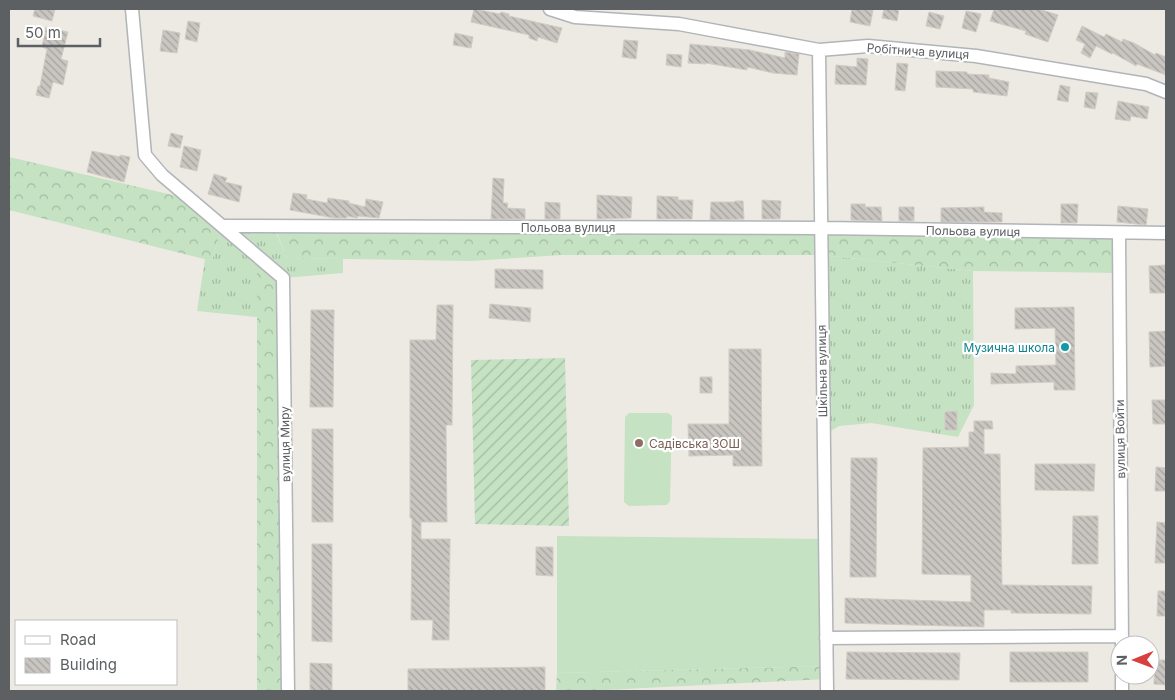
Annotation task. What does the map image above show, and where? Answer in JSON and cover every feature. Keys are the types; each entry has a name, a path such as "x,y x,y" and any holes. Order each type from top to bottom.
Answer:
{"street":[{"path":"132,9 145,155 162,175 222,226"},
{"name":"Робітнича вулиця","path":"550,9 575,17 679,24 819,50 868,46 976,56 1146,84 1166,92"},
{"name":"Шкільна вулиця","path":"819,50 827,691"},
{"name":"Польова вулиця","path":"222,226 821,228 1166,233"},
{"name":"вулиця Миру","path":"222,226 283,278 288,691"},
{"name":"вулиця Войти","path":"1118,233 1122,635"},
{"path":"826,638 1110,641"}],"green space":[{"path":"9,157 190,199 222,226 212,261 9,210"},
{"path":"222,226 274,228 287,258 343,259 343,273 283,278 258,257 257,317 197,311 205,259 212,261"},
{"path":"274,226 1119,233 1119,273 973,271 821,255 562,255 471,261 287,258"},
{"path":"821,255 973,271 974,405 958,437 871,423 839,426 824,435"},
{"path":"257,256 283,278 288,691 257,691"},
{"path":"565,358 569,526 475,524 471,360"},
{"path":"629,413 668,413 672,416 670,501 667,505 629,506 624,502 625,417"},
{"path":"557,536 825,539 826,666 557,673"},
{"path":"826,666 827,679 556,691 557,673"}],"building":[{"path":"35,9 55,9 52,21 33,16"},
{"path":"474,9 500,14 501,12 509,14 509,16 562,28 557,43 538,37 537,41 529,38 529,35 471,22"},
{"path":"852,9 873,10 870,26 850,22"},
{"path":"884,9 899,9 897,21 882,18"},
{"path":"994,9 1039,9 1058,15 1048,42 1025,34 1026,31 990,21"},
{"path":"966,11 981,14 976,32 962,28"},
{"path":"929,12 944,16 940,29 926,26"},
{"path":"188,21 200,23 197,42 185,39"},
{"path":"1082,26 1104,37 1106,34 1122,42 1123,39 1155,55 1156,53 1166,57 1166,75 1137,64 1136,66 1096,46 1090,58 1081,53 1085,44 1076,40"},
{"path":"46,27 68,32 61,59 68,61 63,85 53,82 49,98 36,95 38,86 40,86 47,49 42,47"},
{"path":"163,30 180,33 177,53 160,51"},
{"path":"455,33 473,37 471,48 453,45"},
{"path":"624,40 638,41 636,59 622,57"},
{"path":"690,44 750,50 785,58 785,52 799,54 797,75 773,73 747,67 747,70 706,63 688,63"},
{"path":"667,54 682,55 681,67 666,65"},
{"path":"857,58 868,59 866,85 835,84 836,65 857,67"},
{"path":"897,63 908,64 905,91 895,90"},
{"path":"936,71 989,75 989,78 1009,82 1007,96 973,92 973,89 936,87"},
{"path":"1060,85 1070,87 1068,102 1057,100"},
{"path":"1086,92 1098,93 1095,109 1084,107"},
{"path":"1118,101 1149,107 1147,119 1131,116 1130,121 1115,119"},
{"path":"171,133 183,136 180,148 168,146"},
{"path":"184,146 201,150 197,171 180,167"},
{"path":"92,151 120,157 120,155 130,157 124,182 87,172"},
{"path":"214,174 227,178 225,182 242,186 239,202 208,194"},
{"path":"493,178 504,179 503,203 508,203 507,208 525,209 525,219 491,219"},
{"path":"293,193 307,195 306,199 327,203 328,198 349,201 349,203 365,207 366,199 383,202 379,218 347,216 347,218 334,218 290,210"},
{"path":"597,195 632,197 631,218 597,219"},
{"path":"657,196 678,197 678,200 693,200 692,219 657,219"},
{"path":"762,200 781,201 780,219 762,219"},
{"path":"743,201 744,219 710,220 711,202"},
{"path":"545,202 560,203 560,219 545,219"},
{"path":"851,204 865,204 865,207 881,207 882,221 851,220"},
{"path":"1061,204 1078,204 1077,223 1061,223"},
{"path":"1118,206 1148,209 1146,225 1117,222"},
{"path":"899,207 914,207 914,221 899,221"},
{"path":"984,207 984,212 1002,213 1002,222 941,222 941,208"},
{"path":"1166,265 1166,293 1150,293 1149,266"},
{"path":"495,269 543,270 543,289 495,288"},
{"path":"490,304 531,308 530,322 489,318"},
{"path":"437,305 453,305 452,425 446,425 447,522 421,522 421,539 450,539 449,640 432,640 433,620 411,620 410,340 436,340"},
{"name":"Музична школа","path":"1074,307 1075,390 1054,390 1054,382 991,384 991,373 1016,374 1016,366 1056,365 1055,328 1015,329 1015,308"},
{"path":"311,310 334,310 333,407 310,407"},
{"path":"1166,331 1166,366 1150,367 1149,332"},
{"path":"729,349 761,349 762,466 733,466 733,455 689,456 688,424 729,424"},
{"path":"700,377 712,377 712,393 700,393"},
{"path":"1152,400 1166,400 1166,424 1153,424"},
{"path":"957,411 957,430 945,430 945,412"},
{"path":"974,421 992,421 993,429 984,429 984,454 1000,454 1002,585 1092,586 1091,614 1011,613 1011,610 984,610 984,627 845,623 845,598 971,602 971,575 922,574 923,448 969,447 969,432 974,432"},
{"path":"312,429 333,429 333,522 312,522"},
{"path":"851,458 877,458 876,577 850,577"},
{"path":"1035,464 1095,464 1094,491 1035,490"},
{"path":"1156,467 1166,468 1166,491 1155,491"},
{"path":"1073,516 1098,516 1098,564 1072,564"},
{"path":"1157,522 1166,523 1166,563 1155,563"},
{"path":"312,544 332,544 332,642 312,641"},
{"path":"536,547 553,547 553,576 536,575"},
{"path":"1158,591 1166,591 1166,616 1157,616"},
{"path":"847,652 960,653 959,680 846,679"},
{"path":"1010,652 1088,652 1088,682 1010,682"},
{"path":"1160,660 1166,660 1166,685 1160,684"},
{"path":"310,663 332,664 332,691 310,691"},
{"path":"545,667 545,691 408,691 408,669"}],"place":[{"name":"Музична школа","path":"1065,347"},
{"name":"Садівська ЗОШ","path":"639,443"}]}
